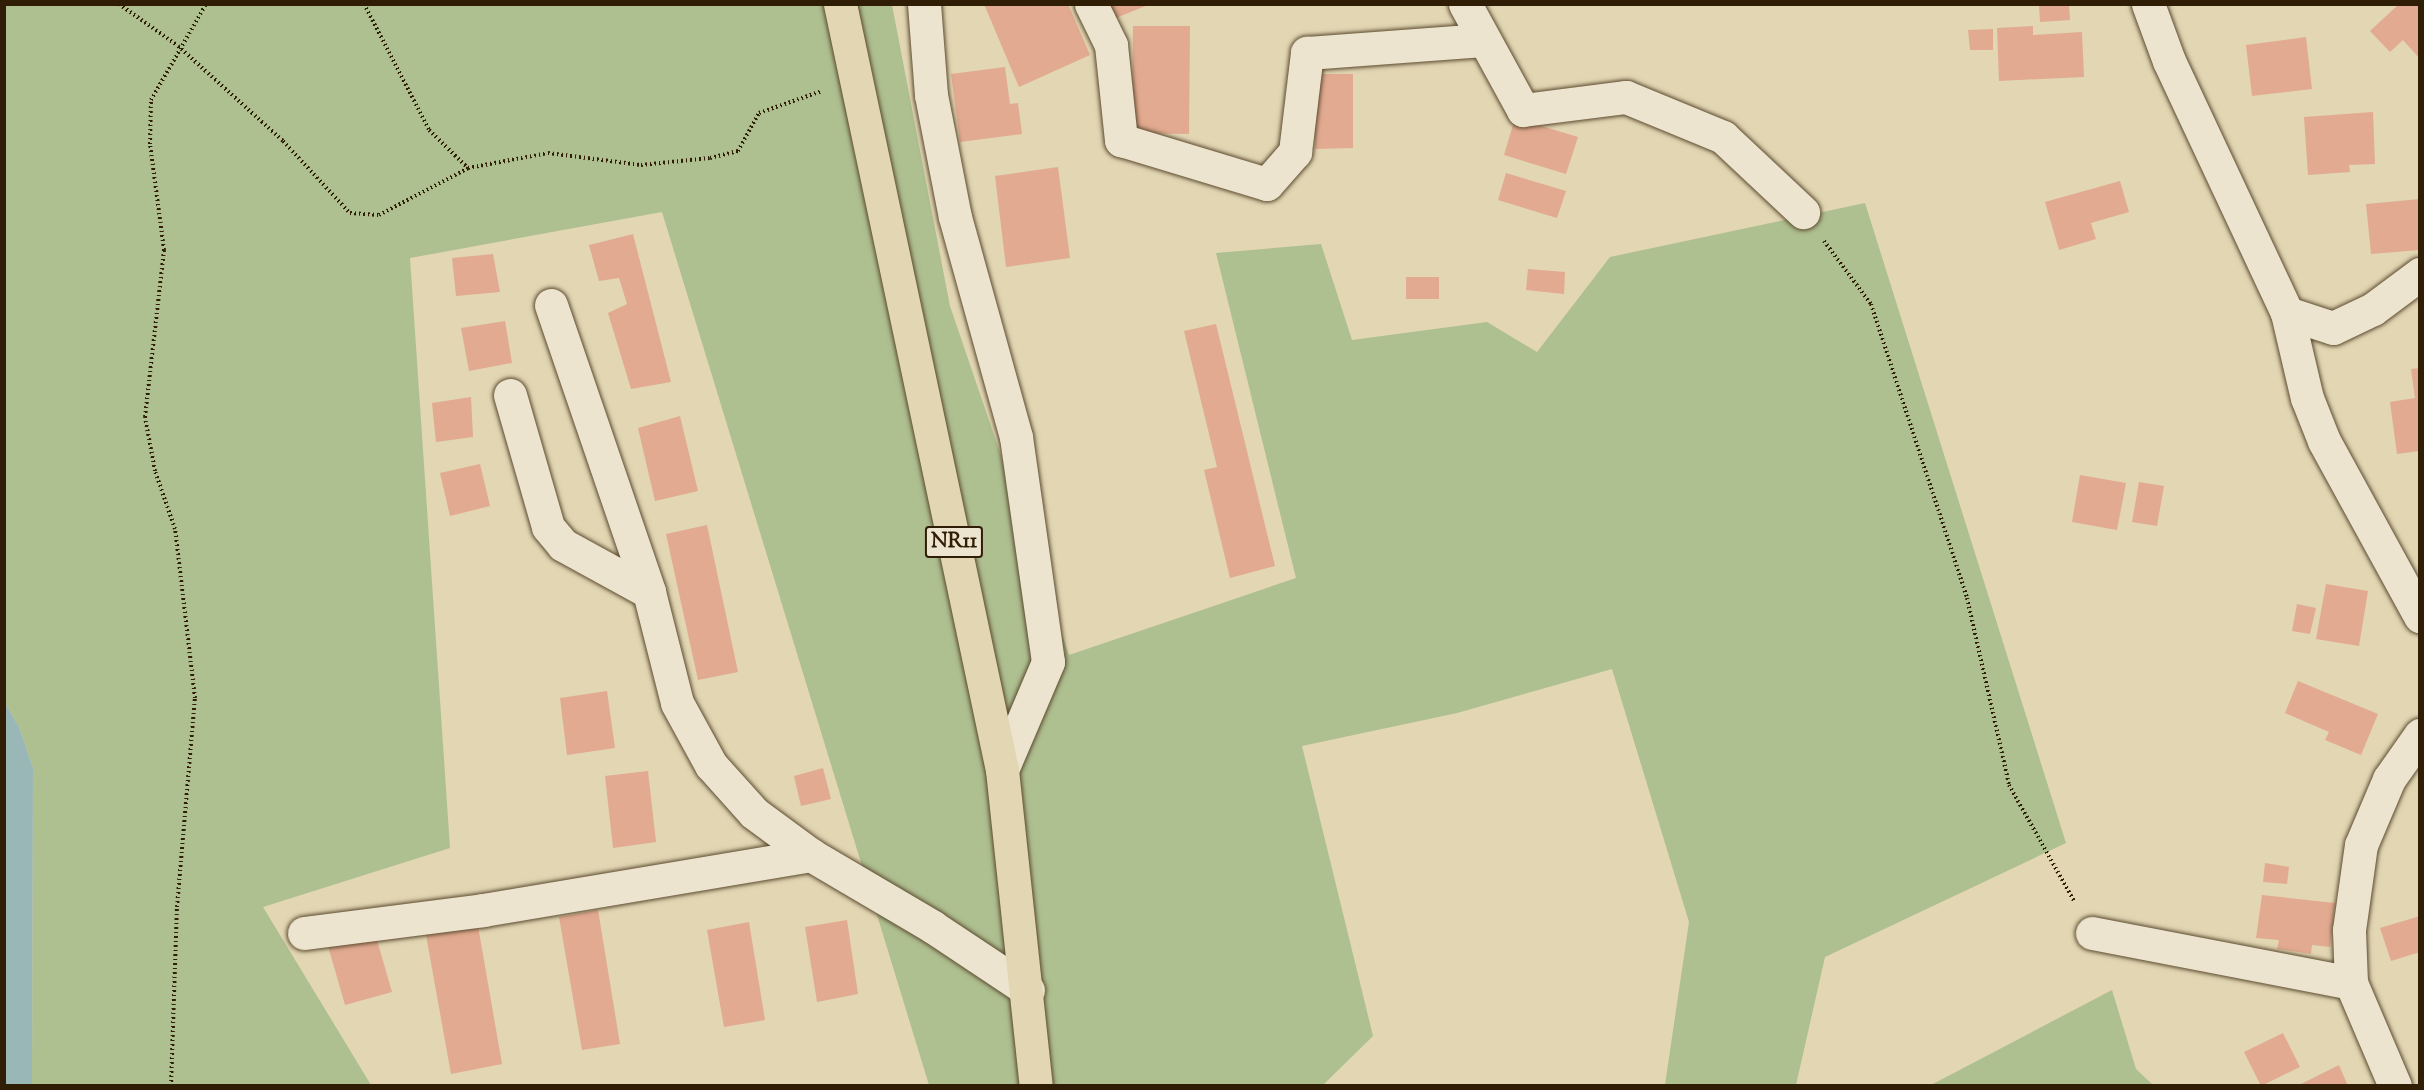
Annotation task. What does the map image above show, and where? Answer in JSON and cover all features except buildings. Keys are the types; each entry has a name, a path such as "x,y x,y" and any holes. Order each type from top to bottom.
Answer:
{"highway":[{"name":"NR11","path":"840,4 1002,770 1028,990 1036,1086"}],"street":[{"path":"924,4 930,95 955,217 1016,437 1048,662 1002,770"},
{"path":"1090,4 1111,45 1121,140 1268,184 1295,152 1307,53 1484,40"},
{"path":"1465,4 1523,110 1626,97 1723,137 1803,212"},
{"path":"2148,4 2169,61 2287,313 2307,398 2324,441 2420,616"},
{"path":"2287,313 2333,328 2373,309 2420,274"},
{"path":"551,305 649,592 677,703 711,765 754,813 811,855 933,927 1028,990"},
{"path":"510,395 548,527 563,545 649,592"},
{"path":"2395,1086 2351,983 2349,930 2361,844 2389,778 2420,735"},
{"path":"304,933 483,910 811,855"},
{"path":"2092,933 2351,983"}],"path":[{"path":"119,4 178,46 283,141 350,213 379,215 468,168 548,153 641,165 710,158 738,151 759,113 857,79"},
{"path":"171,1086 177,907 195,698 175,529 155,471 145,417 164,250 150,144 151,100 178,46 206,4"},
{"path":"364,4 429,130 468,168"},
{"path":"1803,212 1871,304 1967,598 2009,785 2092,933"}],"green space":[{"path":"4,5 892,5 950,306 1069,655 1296,578 1216,253 1321,244 1352,340 1487,322 1537,352 1610,257 1865,203 2066,843 1825,957 1796,1085 1665,1085 1689,922 1612,669 1457,713 1302,746 1373,1036 1323,1085 929,1085 662,212 410,258 450,848 263,907 371,1085 32,1085 33,768 19,727 4,701"},
{"path":"2112,990 2136,1069 2153,1085 1931,1085"}],"water":[{"path":"4,701 19,727 33,768 32,1085 5,1085"}]}
